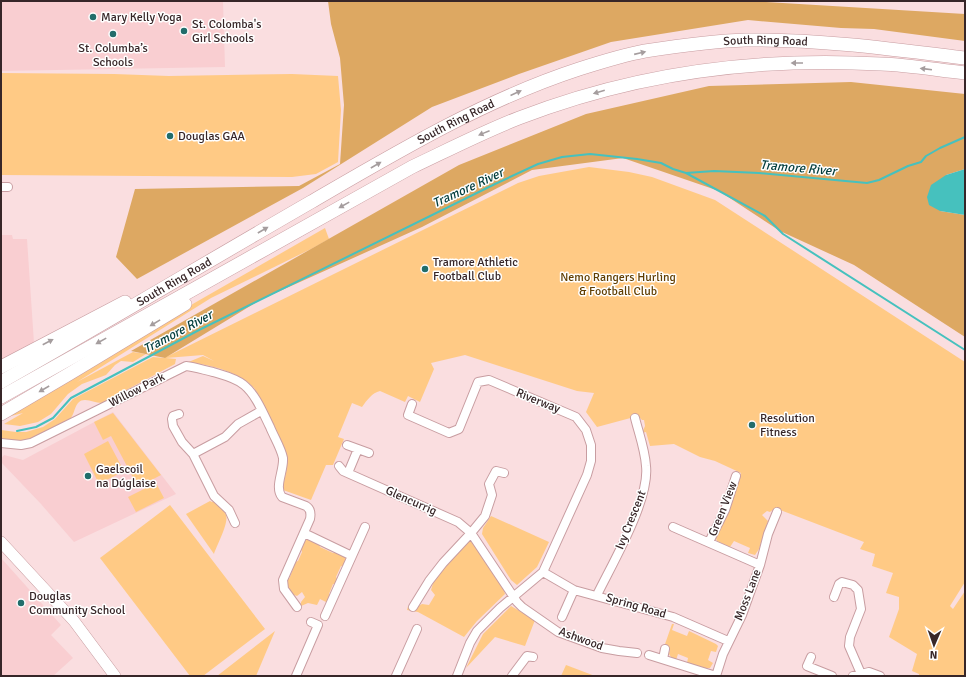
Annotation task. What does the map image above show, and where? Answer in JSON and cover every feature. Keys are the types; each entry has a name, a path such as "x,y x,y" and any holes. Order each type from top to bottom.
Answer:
{"highway":[{"name":"South Ring Road","path":"1,382 134,307 420,140 490,105 545,80 642,52 700,43 744,40 788,41 882,48 965,58"},
{"name":"South Ring Road","path":"1,397 258,255 412,167 475,136 573,99 660,76 746,65 785,63 882,64 965,74"},
{"path":"1,367 163,282 230,250"},
{"path":"1,414 172,312 258,255"}],"main road":[{"path":"1,542 74,621 115,676"}],"street":[{"name":"Willow Park","path":"1,443 21,445 31,443 186,366 221,375 243,384 252,394 262,411 280,448 283,458 278,488 279,492 282,497 309,508 311,516 304,533"},
{"name":"Riverway","path":"412,404 408,415 449,433 459,429 478,382 489,380 576,417 586,430 591,445 591,461 588,475 543,572"},
{"path":"193,454 225,437 238,424 262,411"},
{"path":"179,414 174,416 172,419 173,426 182,442 193,454 214,495 229,510 234,523"},
{"name":"Ivy Crescent","path":"597,595 634,519 644,494 646,467 635,418"},
{"path":"347,445 369,453"},
{"path":"348,473 358,448"},
{"name":"Glencurrig","path":"339,466 343,471 458,522 471,533 514,597"},
{"path":"413,607 429,581 443,563 485,516 492,496 489,484 496,471 504,472"},
{"name":"Green View","path":"709,542 725,510 736,476"},
{"name":"Moss Lane","path":"649,655 716,676 728,641 742,615 760,565 768,534 777,512"},
{"path":"326,616 365,527"},
{"name":"Green View","path":"673,527 760,565"},
{"path":"297,607 285,591 283,580 304,533 352,556"},
{"path":"457,676 470,643 477,631 487,620 543,572"},
{"name":"Spring Road","path":"543,572 574,590 597,595 673,618 728,641"},
{"path":"834,597 839,584 842,582 853,585 858,590 862,606 850,637 849,646 858,675 869,672 880,676"},
{"path":"562,617 574,590"},
{"name":"Ashwood","path":"514,597 522,606 558,632 602,648 619,652 637,653"},
{"path":"296,676 318,625 311,622"},
{"path":"396,676 417,629"},
{"path":"663,659 665,649"},
{"path":"512,676 527,656 533,658"},
{"path":"811,657 807,666 832,676"}],"shaded area":[{"name":"St. Columba’s Schools","path":"1,1 223,1 225,67 1,71"},
{"path":"328,1 750,1 965,14 965,41 874,29 841,28 748,20 611,42 519,74 432,107 303,188 137,279 116,257 135,189 299,186 340,164 344,105 340,58 331,24"},
{"path":"851,82 965,94 965,169 946,175 940,211 965,215 965,337 854,265 780,231 719,191 623,158 532,170 422,227 260,300 165,358 131,351 459,165 586,114 709,86"},
{"path":"1,235 12,235 13,239 27,239 34,343 1,360"},
{"name":"Gaelscoil na Dúglaise","path":"113,412 176,494 74,542 41,504 1,462 1,459 4,455 23,460"},
{"name":"Douglas Community School","path":"1,558 61,625 51,635 73,658 53,676 1,676"}],"green space":[{"name":"Douglas GAA","path":"1,73 169,76 292,74 338,76 341,110 338,162 316,174 292,177 1,175"},
{"name":"Nemo Rangers Hurling & Football Club","path":"589,167 629,172 652,177 715,200 965,362 965,582 950,606 953,609 965,591 965,676 919,676 919,674 912,671 917,654 889,637 899,609 899,597 886,593 893,573 872,566 875,554 860,549 864,542 775,508 762,515 768,521 759,549 755,555 748,553 750,548 734,541 730,547 717,541 715,536 725,516 741,473 715,461 700,457 674,444 650,446 646,432 642,433 645,426 644,420 638,416 597,427 586,412 594,393 577,391 465,355 431,363 434,369 420,402 408,396 405,402 380,391 372,395 362,407 352,403 338,437 344,439 333,465 326,465 311,500 283,490 287,464 285,451 265,407 254,388 232,373 203,364 186,363 203,356 214,361 203,355 166,358 176,359 175,364 102,403 87,400 79,402 70,419 32,439 21,442 1,439 1,430 26,432 43,427 55,419 73,399 153,357 164,358 518,183 539,176"},
{"path":"325,228 329,239 211,298 77,382 133,352 146,354 133,362 121,361 106,375 82,384 68,394 51,414 38,422 20,426 4,424 23,413 7,417 184,309"},
{"path":"113,413 161,475 138,487 111,436 103,440 94,422"},
{"path":"108,441 124,471 99,484 84,454"},
{"path":"156,483 164,498 136,512 128,497"},
{"path":"210,501 214,501 226,515 226,523 214,554 186,514"},
{"path":"170,505 265,629 203,676 190,676 100,558"},
{"path":"491,516 549,542 537,567 517,585 511,580 482,534 483,528"},
{"path":"309,539 319,544 320,547 333,553 337,552 346,557 344,567 341,566 336,577 338,580 335,584 333,584 329,594 329,599 326,602 320,599 317,605 308,603 301,606 301,602 305,597 302,592 297,596 292,594 287,587 286,580 289,579 294,562 298,561 302,552 301,549 304,541"},
{"path":"470,541 473,542 504,590 505,594 477,621 464,637 418,612 407,610 408,606 415,608 422,604 429,605 435,595 431,590 434,580 466,543"},
{"path":"511,606 535,620 525,646 495,637 466,668 483,634"},
{"path":"672,624 674,624 672,630 687,636 689,631 718,646 716,652 711,651 708,660 713,663 710,668 687,663 688,658 678,654 676,660 671,657 669,654 670,649 664,647"},
{"path":"275,631 256,676 217,676"},
{"path":"566,665 595,676 561,676"}],"water":[{"path":"965,169 965,215 940,211 929,205 927,197 931,185 946,175"}],"waterway":[{"name":"Tramore River","path":"17,431 36,427 53,418 71,398 199,330 538,164 562,157 590,154 661,163 686,173 714,171 759,173 867,183 879,180 908,166 921,162 926,156 940,148 965,137"},
{"path":"686,173 765,216 783,234 965,350"}],"place":[{"name":"Mary Kelly Yoga","path":"93,17"},
{"name":"St. Colomba's Girl Schools","path":"184,31"},
{"name":"St. Columba’s Schools","path":"113,34"},
{"name":"Douglas GAA","path":"170,136"},
{"name":"Tramore Athletic Football Club","path":"425,269"},
{"name":"Resolution Fitness","path":"752,425"},
{"name":"Gaelscoil na Dúglaise","path":"88,476"},
{"name":"Douglas Community School","path":"21,603"}]}
